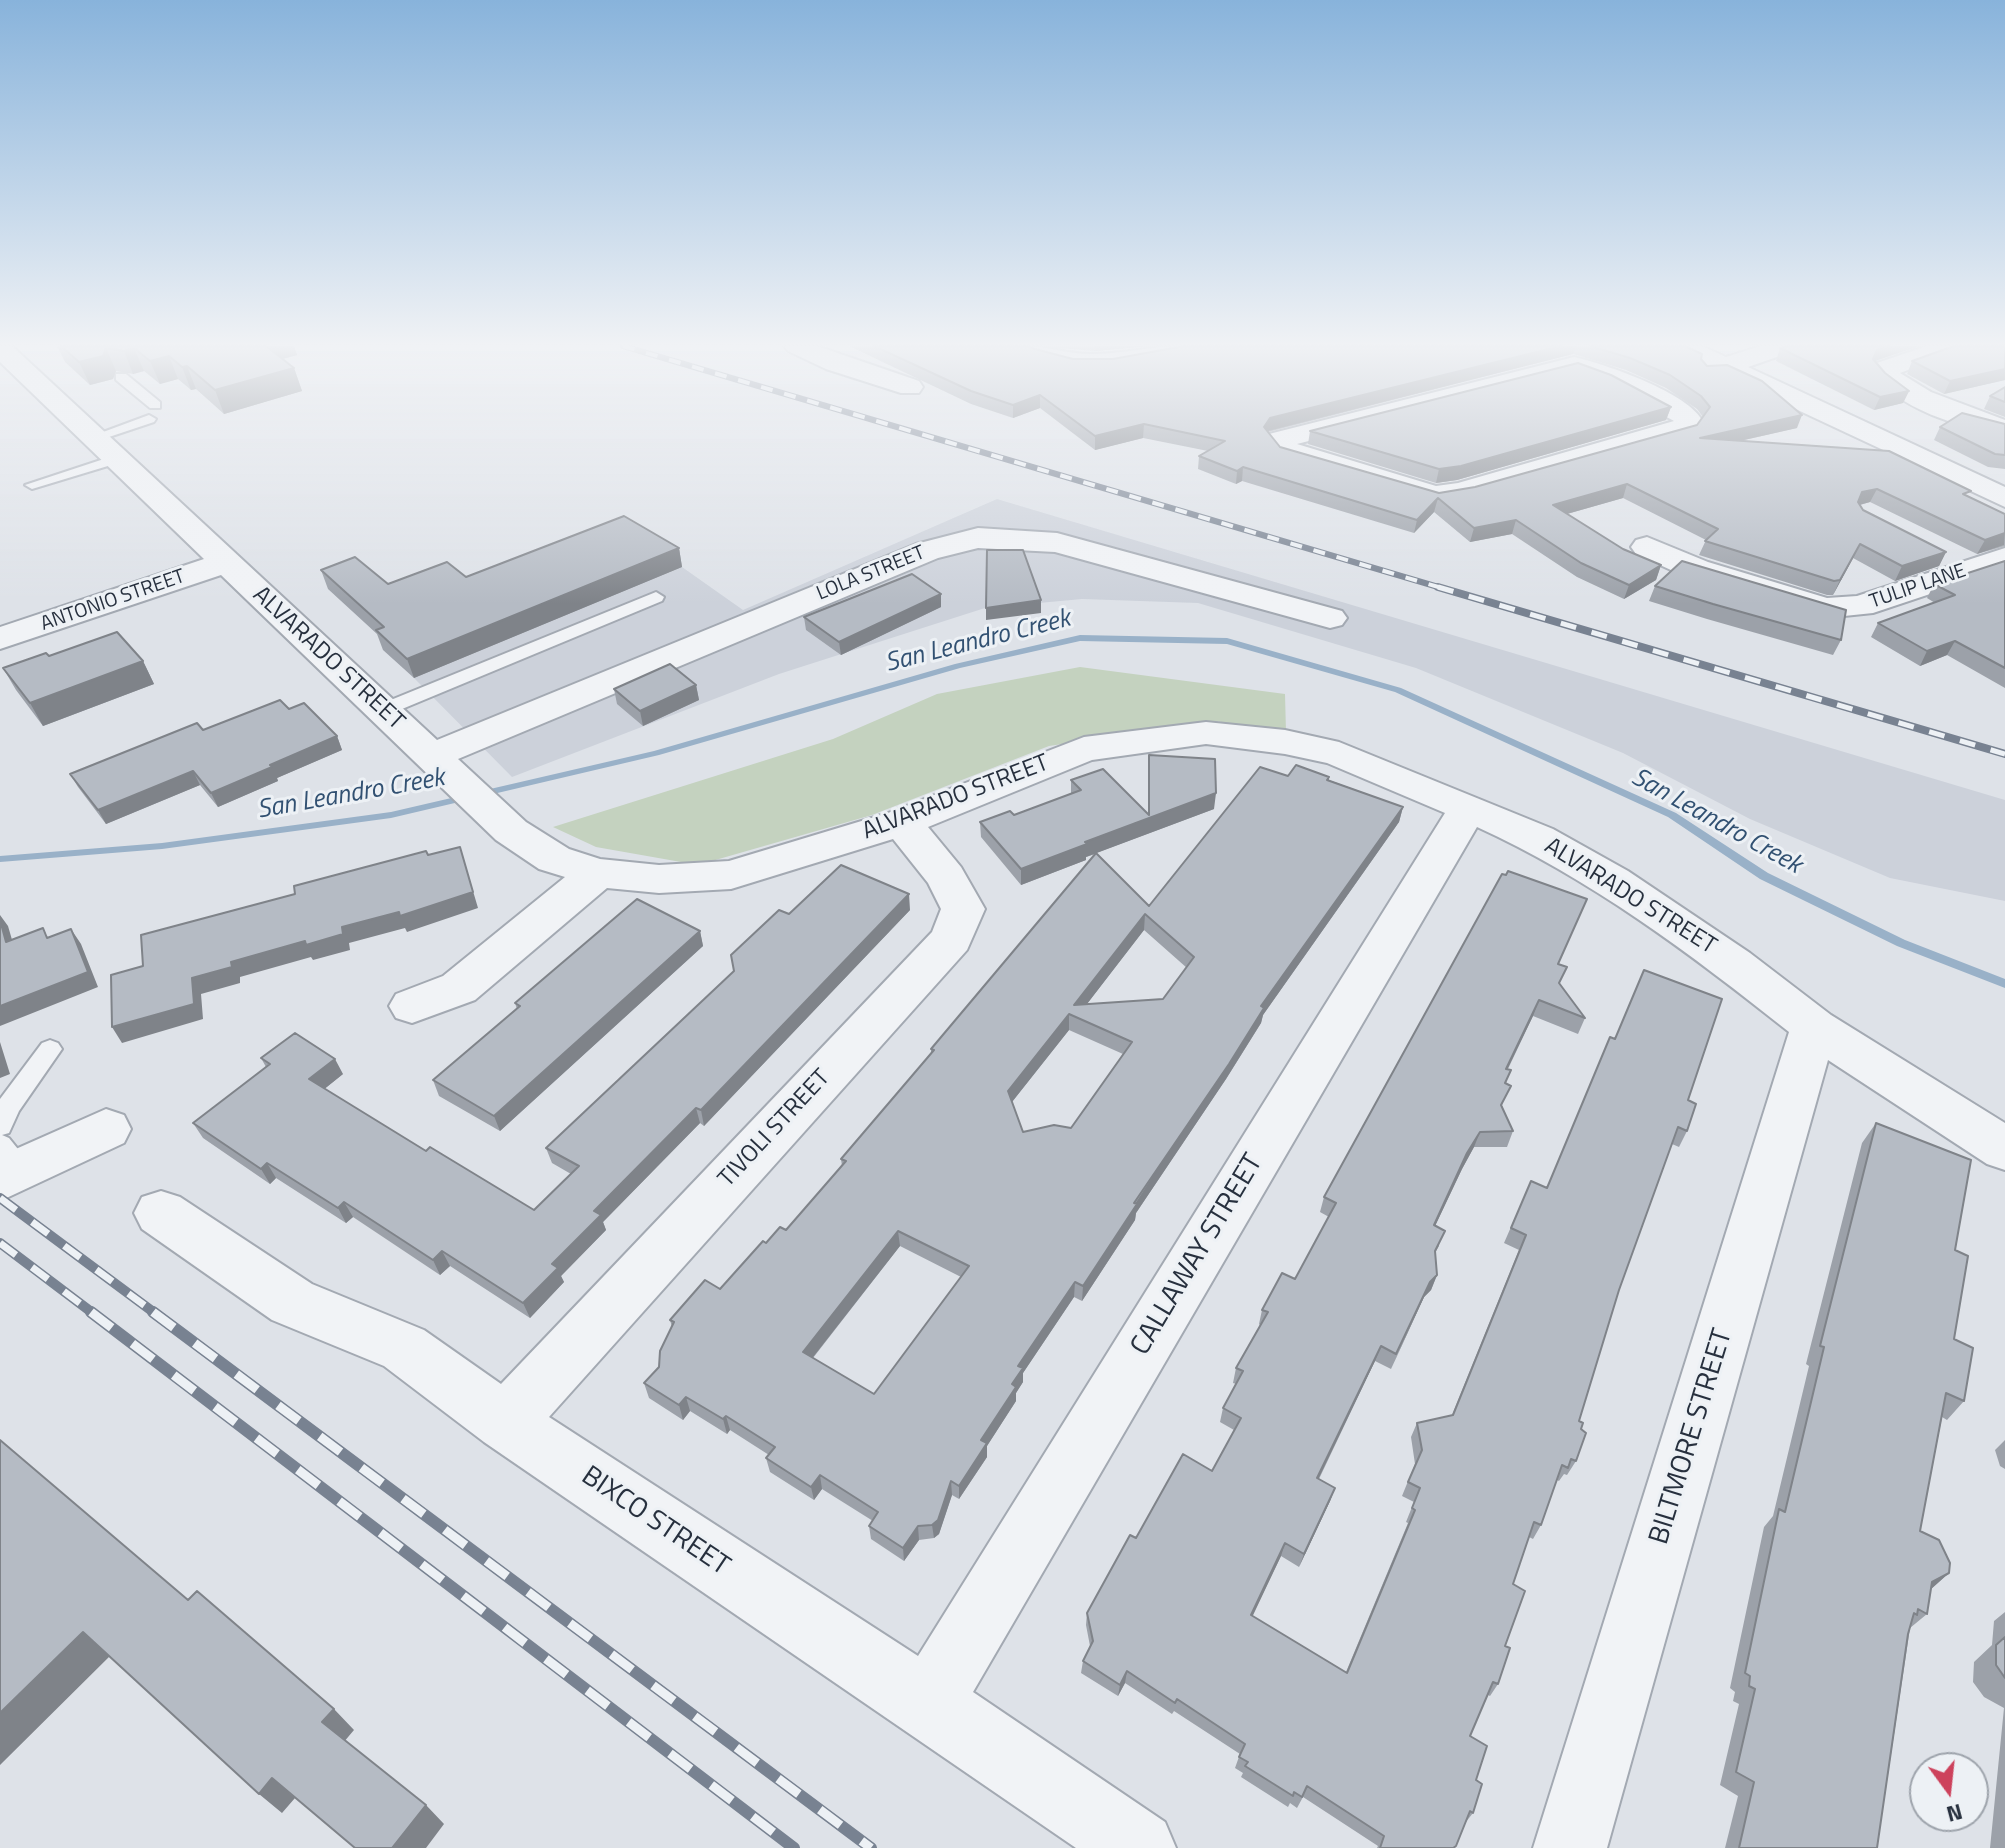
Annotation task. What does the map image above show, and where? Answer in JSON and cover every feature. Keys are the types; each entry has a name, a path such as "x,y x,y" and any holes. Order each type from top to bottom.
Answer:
{"street":[{"name":"ALVARADO STREET","path":"88,432 511,831 554,859 598,873 659,879 731,875 902,822 1084,749 1206,733 1285,742 1339,754 1468,808 1538,839 1613,881 1734,964 1814,1027 2005,1149"},
{"path":"1309,432 1279,440 1289,452 1435,495 1460,492 1671,432"},
{"path":"1871,432 2005,498"},
{"name":"LOLA STREET","path":"445,768 927,551 978,538 1057,543 1330,618"},
{"name":"TULIP LANE","path":"1647,547 1696,569 1825,608 1861,606 1989,563"},
{"path":"1935,548 1989,563"},
{"name":"ANTONIO STREET","path":"0,639 225,563"},
{"name":"CALLAWAY STREET","path":"928,1703 1468,808"},
{"name":"TIVOLI STREET","path":"505,1422 951,939 963,909 946,877 902,822"},
{"path":"412,1006 459,988 598,873"},
{"name":"BILTMORE STREET","path":"1570,1848 1814,1027"},
{"path":"5,1155 106,1129"},
{"name":"BIXCO STREET","path":"161,1213 292,1302 404,1348 505,1422 928,1703 1139,1848"}],"lane":[{"path":"32,485 105,448 126,432"},
{"path":"383,710 656,597"},
{"path":"5,1155 8,1107 50,1049"}],"shaded area":[{"path":"997,499 2005,800 2005,901 1890,878 1750,819 1623,753 1416,668 1198,603 1082,599 985,608 779,674 512,777 414,678 682,567 743,610"}],"green space":[{"path":"1080,667 1285,694 1286,732 1215,721 1049,746 872,815 698,865 596,847 553,827 833,739 937,694"}],"building":[{"path":"1183,432 1268,432 1280,447 1439,493 1475,487 1671,432 1726,432 1700,438 1889,451 1971,491 1963,494 2005,514 2005,533 1985,540 1877,489 1862,492 1858,502 1863,510 1946,552 1902,566 1860,544 1840,580 1834,581 1705,541 1718,529 1627,484 1553,505 1623,549 1661,565 1629,585 1581,563 1516,520 1474,528 1438,498 1417,520 1243,467 1237,471 1199,456 1225,441"},
{"path":"1314,432 1581,432 1461,466 1439,469"},
{"path":"1951,432 2005,432 2005,455 1995,454"},
{"path":"624,516 679,548 407,659 376,630 384,627 321,570 355,557 388,584 447,562 466,577"},
{"path":"987,550 1023,550 1041,600 986,608"},
{"path":"1682,561 1846,610 1841,640 1655,586"},
{"path":"2005,561 2005,668 1955,641 1927,651 1878,623 1955,595 1934,584"},
{"path":"912,574 941,594 839,642 804,617"},
{"path":"117,632 143,661 30,703 3,668 46,653 49,656"},
{"path":"670,664 696,685 640,711 614,689"},
{"path":"280,700 289,709 304,703 337,736 211,793 193,771 98,810 70,774 197,723 203,730"},
{"path":"1149,755 1215,759 1216,793 1021,869 980,822 1010,811 1014,815 1081,790 1071,780 1103,769 1149,815"},
{"path":"1296,765 1329,777 1327,780 1403,807 1261,1006 1264,1008 1229,1064 1134,1203 1137,1204 1083,1286 1075,1282 1018,1366 1023,1368 1012,1384 1016,1387 981,1440 987,1443 959,1486 951,1481 938,1520 932,1525 918,1526 903,1548 869,1526 878,1512 820,1475 811,1487 766,1458 775,1447 726,1416 723,1419 686,1397 679,1405 644,1383 659,1367 660,1351 674,1322 670,1320 705,1280 720,1289 763,1241 766,1243 780,1227 786,1230 846,1161 841,1159 934,1050 931,1049 1096,853 1149,906 1260,767 1288,776","holes":["1145,914 1194,957 1163,999 1074,1005","1069,1014 1132,1042 1071,1128 1054,1125 1023,1132 1008,1091","898,1231 969,1266 874,1394 803,1352"]},
{"path":"460,847 473,892 400,916 399,912 342,927 343,934 306,945 305,941 231,962 232,967 192,978 194,1004 112,1027 111,975 143,966 141,935 295,894 294,886 426,851 428,855"},
{"path":"841,865 909,894 701,1110 696,1108 594,1211 601,1215 552,1264 558,1268 523,1303 442,1251 433,1260 344,1202 338,1208 267,1163 261,1169 193,1123 270,1064 261,1058 295,1033 335,1059 309,1079 426,1151 430,1147 534,1210 579,1166 546,1148 734,971 731,955 779,910 789,914"},
{"path":"1508,871 1587,899 1558,964 1567,967 1559,983 1585,1018 1539,1000 1506,1069 1511,1070 1505,1083 1511,1086 1501,1105 1513,1131 1480,1132 1467,1153 1434,1225 1445,1231 1435,1251 1437,1275 1430,1282 1396,1354 1381,1346 1317,1478 1335,1488 1304,1554 1285,1543 1251,1615 1347,1673 1415,1510 1412,1508 1420,1488 1408,1482 1422,1450 1417,1423 1453,1415 1526,1235 1511,1228 1531,1181 1547,1188 1610,1037 1615,1039 1644,970 1722,999 1688,1100 1696,1104 1687,1131 1678,1127 1619,1290 1579,1421 1583,1423 1581,1429 1586,1433 1576,1461 1571,1459 1568,1468 1562,1465 1541,1525 1534,1522 1513,1584 1525,1591 1505,1646 1510,1648 1498,1684 1493,1682 1470,1736 1487,1746 1476,1780 1482,1784 1473,1813 1470,1811 1453,1848 1380,1848 1384,1836 1307,1786 1302,1797 1294,1792 1293,1796 1245,1766 1248,1762 1239,1757 1245,1744 1177,1699 1175,1703 1127,1671 1120,1685 1083,1661 1093,1641 1087,1613 1130,1535 1136,1538 1183,1454 1212,1471 1241,1418 1223,1408 1243,1371 1236,1368 1268,1312 1262,1310 1282,1273 1295,1279 1336,1203 1324,1197 1502,874 1506,875"},
{"path":"637,899 700,931 494,1116 433,1080 520,1006 515,1003"},
{"path":"0,920 6,942 43,928 47,938 71,929 88,972 0,1006"},
{"path":"1876,1123 1971,1160 1955,1250 1968,1256 1954,1339 1973,1348 1964,1401 1946,1393 1920,1531 1939,1540 1950,1563 1949,1573 1932,1582 1927,1614 1918,1609 1917,1615 1914,1613 1908,1634 1877,1848 1739,1848 1754,1782 1736,1772 1755,1689 1749,1686 1750,1676 1745,1673 1779,1509 1785,1512 1824,1347 1820,1346"},
{"path":"0,1440 188,1600 197,1591 334,1709 322,1722 426,1805 392,1848 355,1848 272,1778 259,1794 83,1632 0,1713"},
{"path":"2005,1637 2005,1678 1996,1665 1996,1645"}],"waterway":[{"name":"San Leandro Creek","path":"0,859 162,846 391,815 656,753 958,666 1080,638 1227,641 1398,690 1672,815 1764,876 1901,943 2005,984"}],"railway":[{"path":"915,432 1445,589"},
{"path":"1438,587 2005,754"},
{"path":"0,1198 156,1314"},
{"path":"0,1243 94,1314"},
{"path":"91,1312 794,1848"},
{"path":"153,1312 871,1848"}]}
